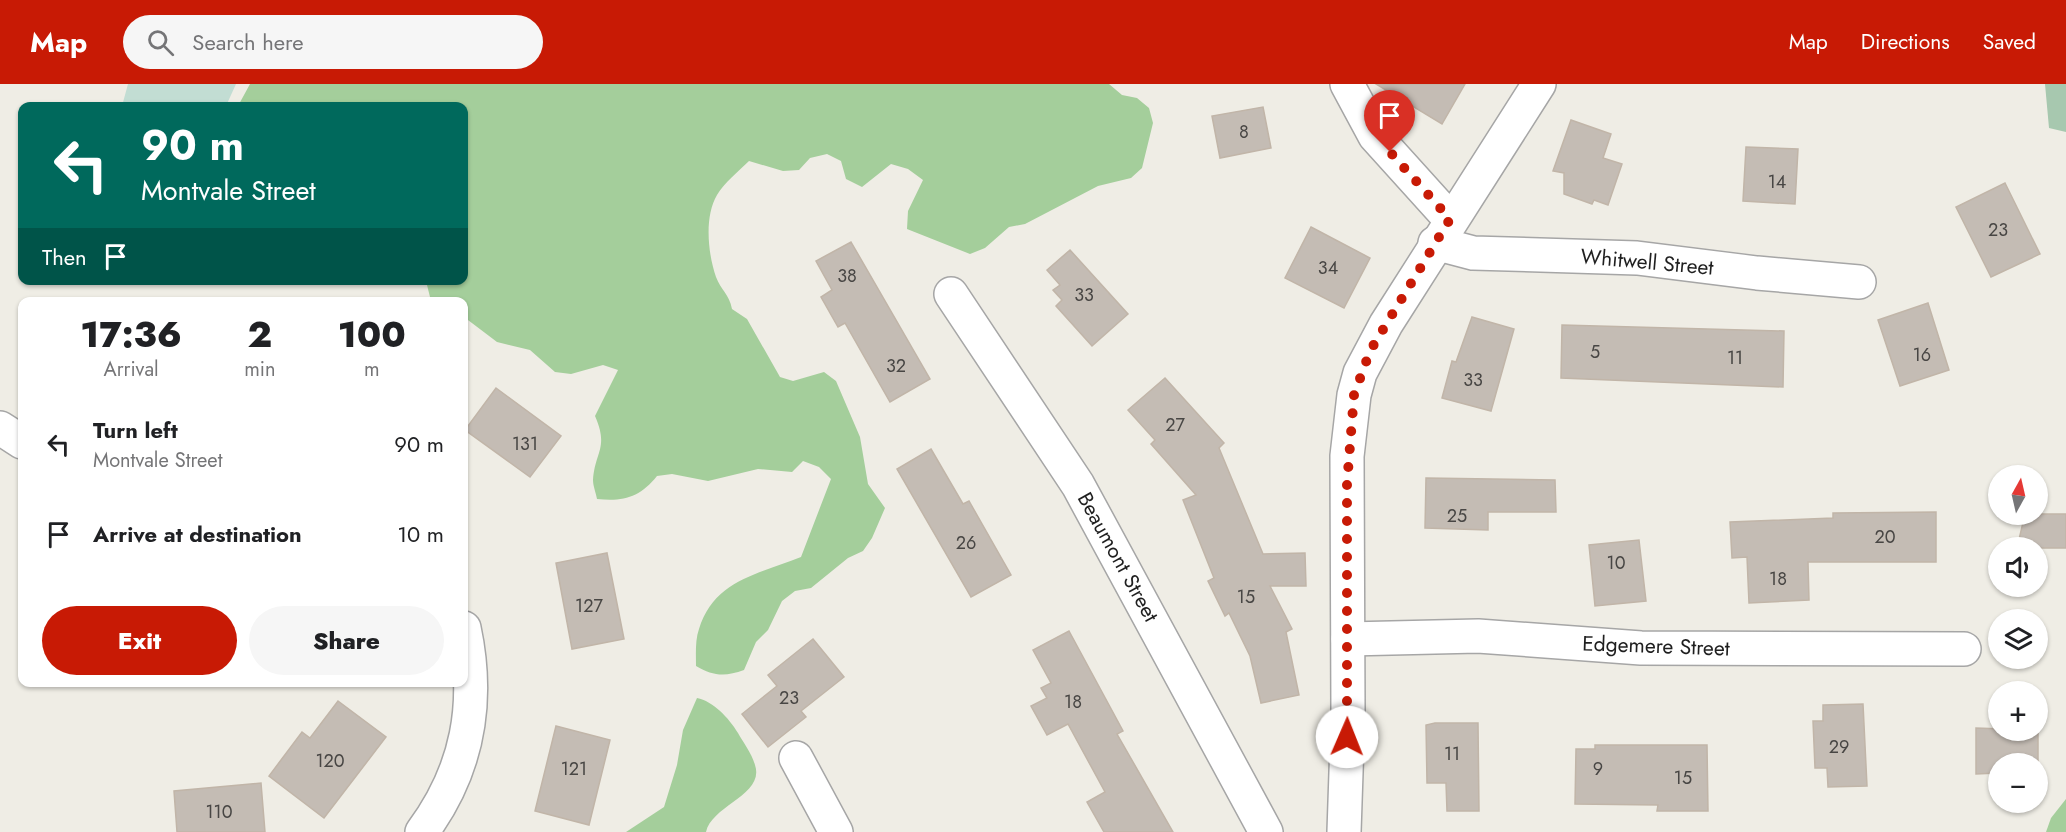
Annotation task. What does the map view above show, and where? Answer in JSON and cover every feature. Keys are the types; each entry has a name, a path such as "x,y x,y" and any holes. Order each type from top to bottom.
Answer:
{"street":[{"path":"1347,84 1375,136 1443,231"},
{"path":"1344,832 1348,639 1347,484 1354,395 1370,351 1443,231 1539,84"},
{"name":"Whitwell Street","path":"1443,231 1473,253 1637,258 1757,273 1859,282"},
{"name":"Beaumont Street","path":"951,294 1078,485 1266,832"},
{"path":"0,428 18,439"},
{"name":"Edgemere Street","path":"1348,639 1478,636 1641,648 1964,648"},
{"path":"422,832 450,789 468,737 472,681 468,654"},
{"path":"796,758 836,832"}],"green space":[{"path":"250,84 1109,84 1122,95 1137,98 1149,108 1153,123 1142,168 1131,178 1098,186 1025,224 1009,227 985,248 970,254 907,229 908,211 923,180 908,169 891,164 862,187 846,179 841,161 827,154 810,158 799,170 783,171 749,161 720,191 710,214 709,247 716,277 732,309 747,319 780,377 793,381 824,372 836,381 860,437 868,484 885,508 872,538 863,551 848,558 811,588 795,591 782,601 768,630 756,642 744,670 731,674 719,674 696,666 697,638 706,613 715,599 740,581 801,557 831,479 819,467 803,461 792,472 758,469 708,481 672,474 657,476 644,489 631,496 615,500 597,499 593,480 601,435 595,416 618,370 603,365 571,374 555,372 530,350 497,342 468,320 468,297 430,297 427,285 468,285 468,102 240,102"},
{"path":"2045,84 2066,84 2066,132 2049,128"},
{"path":"697,698 720,711 738,733 755,765 756,775 752,784 718,814 706,832 626,832 664,807 677,765 683,730"},
{"path":"2066,799 2066,832 2046,832 2051,818"}],"shaded area":[{"path":"128,84 236,84 228,102 123,102"}],"building":[{"path":"1376,84 1465,84 1442,124"},
{"path":"1263,107 1271,148 1220,158 1212,116"},
{"path":"1571,120 1611,134 1603,158 1622,164 1608,205 1594,200 1592,204 1564,194 1564,173 1553,171"},
{"path":"1746,147 1798,149 1795,204 1743,201"},
{"path":"2005,183 2040,254 1991,277 1956,207"},
{"path":"1311,227 1370,258 1344,308 1285,278"},
{"path":"851,242 930,379 890,402 845,323 838,327 821,297 832,290 816,261"},
{"path":"1070,250 1128,314 1092,346 1056,306 1062,300 1053,290 1060,285 1047,270"},
{"path":"1928,303 1949,370 1900,386 1878,320"},
{"path":"1472,317 1514,329 1491,411 1442,398 1452,361 1456,362"},
{"path":"1562,325 1784,331 1783,387 1561,378"},
{"path":"1165,378 1224,443 1219,448 1263,554 1305,553 1306,586 1270,586 1292,629 1286,632 1299,695 1261,703 1250,656 1229,613 1225,616 1208,581 1214,578 1183,500 1196,495 1151,444 1155,440 1128,410"},
{"path":"496,388 561,436 530,477 468,432 468,426"},
{"path":"931,449 963,504 969,501 1011,575 971,597 897,469"},
{"path":"1426,478 1555,480 1556,512 1488,512 1488,530 1425,528"},
{"path":"1936,512 1936,562 1808,562 1809,600 1749,603 1747,557 1732,558 1730,522 1833,518 1833,513"},
{"path":"2048,514 2066,514 2066,548 2048,548 2048,537 2020,537 2022,525 2048,525"},
{"path":"1639,540 1646,601 1595,606 1589,545"},
{"path":"607,553 624,639 572,649 556,563"},
{"path":"1069,631 1123,731 1117,734 1173,832 1104,832 1087,802 1105,792 1068,724 1047,735 1031,706 1047,698 1041,688 1051,683 1033,650"},
{"path":"813,639 844,677 801,711 806,717 768,747 742,714 777,686 768,675"},
{"path":"338,701 386,737 324,818 269,776 302,732 310,738"},
{"path":"1863,704 1867,786 1828,787 1827,768 1815,768 1813,721 1823,721 1823,705"},
{"path":"1478,723 1479,811 1447,811 1446,783 1427,783 1426,725"},
{"path":"556,726 610,740 589,825 535,811"},
{"path":"1976,728 1988,728 1988,741 2038,741 2038,753 1988,753 1988,773 1976,774"},
{"path":"1595,745 1707,745 1708,811 1657,811 1658,805 1575,804 1576,749 1595,749"},
{"path":"261,783 265,832 177,832 174,791"}],"route":[{"path":"1347,737 1347,456 1354,395 1360,373 1370,351 1450,219 1390,152"}]}
